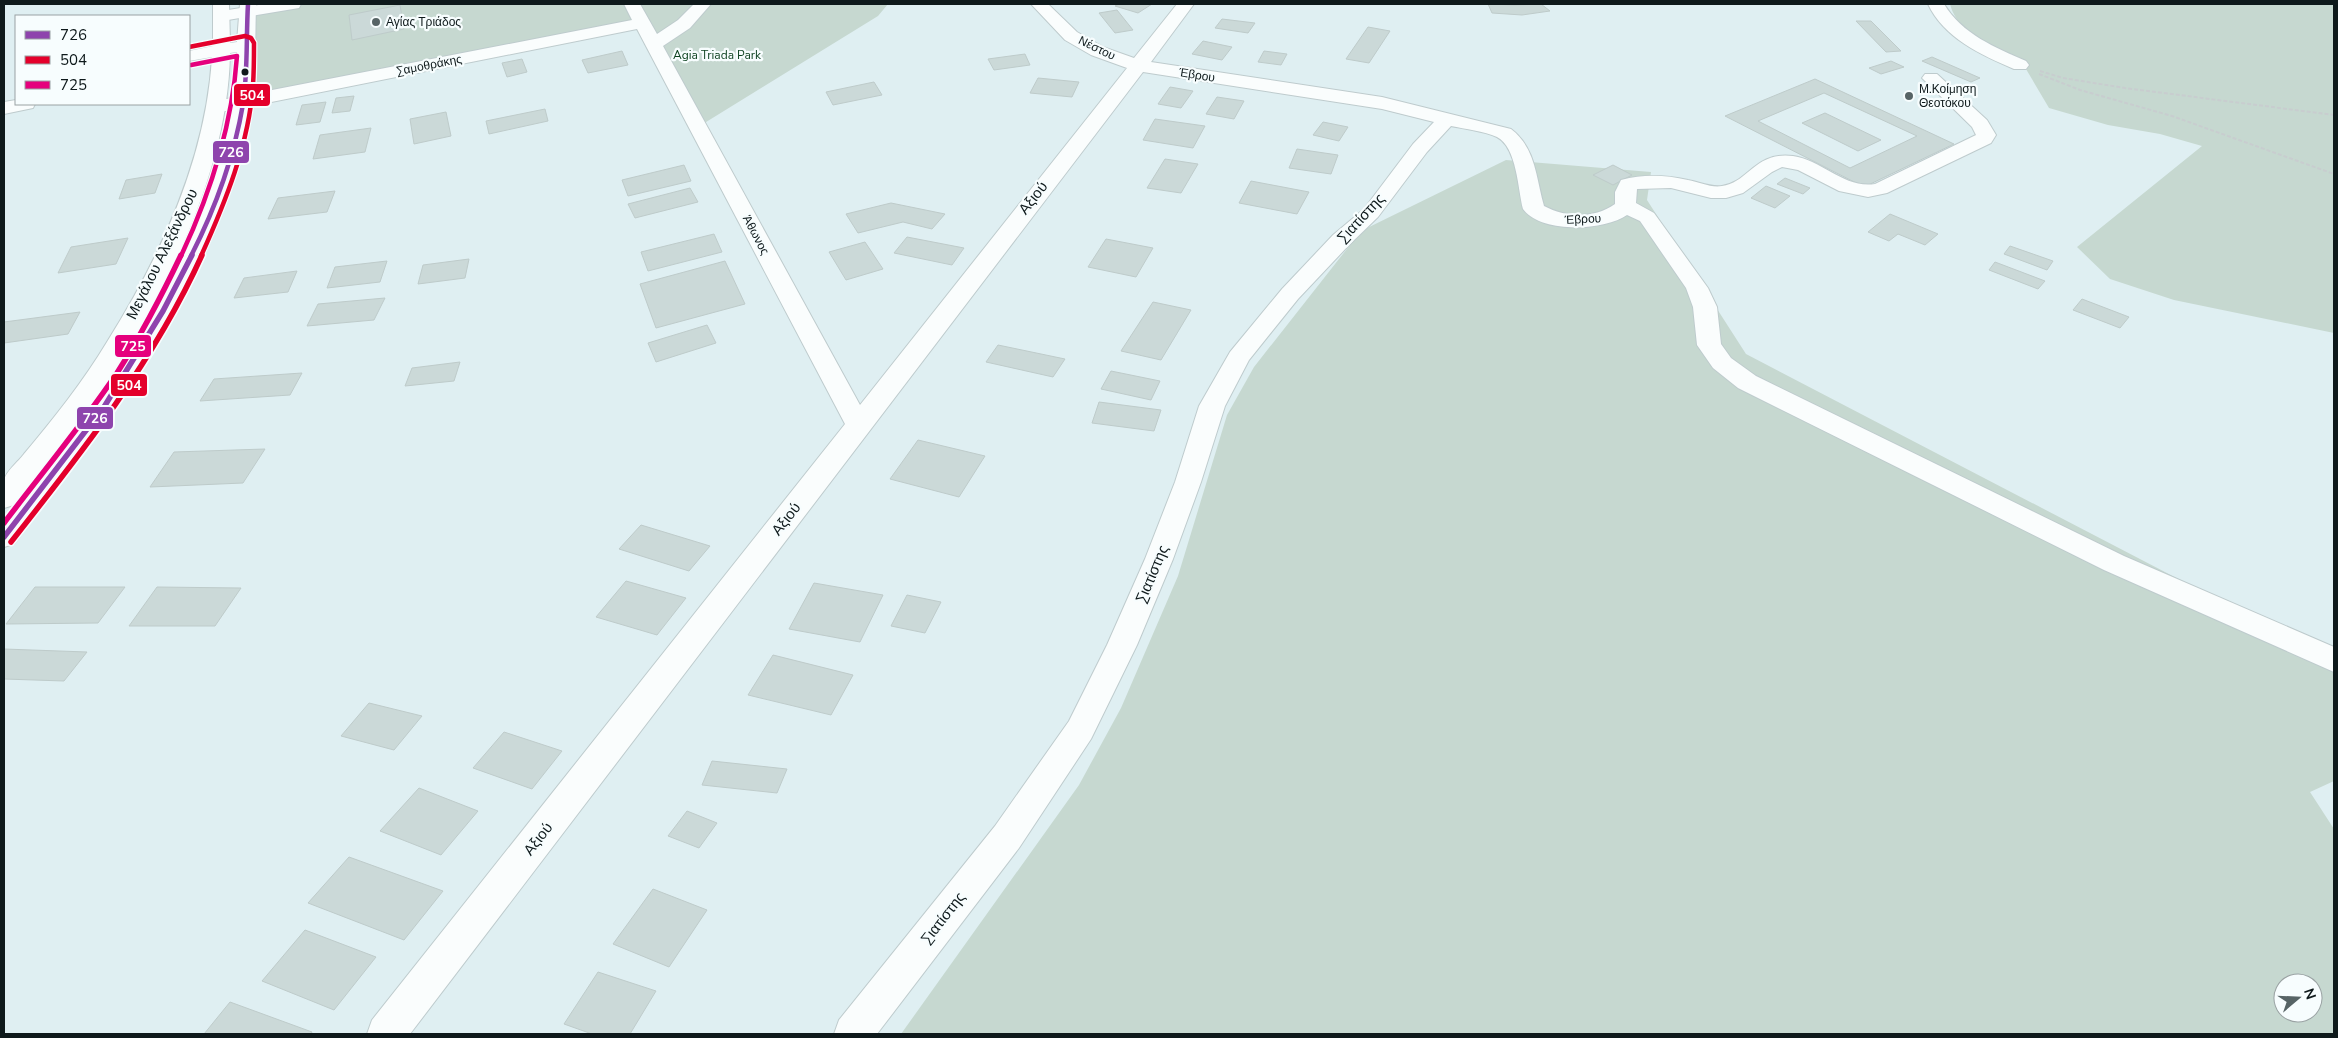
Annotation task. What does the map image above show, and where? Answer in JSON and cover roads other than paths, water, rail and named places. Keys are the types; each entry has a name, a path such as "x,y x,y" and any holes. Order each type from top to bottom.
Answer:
{"street":[{"path":"222,10 293,4"},
{"name":"Άθωνος","path":"632,4 858,425"},
{"path":"654,44 684,24 703,4"},
{"name":"Νέστου","path":"1039,4 1071,36 1097,51 1136,65"},
{"name":"Αξιού","path":"386,1034 1136,65 1186,4"},
{"path":"1936,4 1952,24 1972,41 1991,54 2020,65"},
{"name":"Μεγάλου Αλεξάνδρου","path":"4,537 104,407 163,311 208,223 226,171 243,103 248,8"},
{"name":"Μεγάλου Αλεξάνδρου","path":"4,498 74,410 115,349 154,276 199,176 216,108 222,10"},
{"name":"Σαμοθράκης","path":"216,108 642,22"},
{"path":"190,72 220,58 246,53"},
{"path":"190,56 220,58"},
{"name":"Έβρου","path":"1136,65 1382,103 1490,129 1513,138 1522,154 1534,209 1546,217 1564,221 1594,221 1615,215 1626,206"},
{"path":"1931,78 1980,124 1986,135 1984,140 1880,189 1874,191 1857,190 1806,166 1784,161 1767,164 1733,190 1724,193 1684,184 1647,180 1628,184 1625,192 1626,206 1647,217 1697,288 1704,307 1709,344 1722,363 1747,382 2114,563 2334,660"},
{"path":"4,108 20,105"},
{"name":"Σιατίστης","path":"853,1034 1007,837 1080,730 1122,645 1159,559 1188,482 1212,406 1239,358 1290,294 1341,240 1371,212 1415,154 1447,119"}],"place":[{"name":"Αγίας Τριάδος","path":"376,22"},
{"name":"Μ.Κοίμηση Θεοτόκου","path":"1909,96"}],"park label":[{"name":"Agia Triada Park","path":"717,55"}]}
